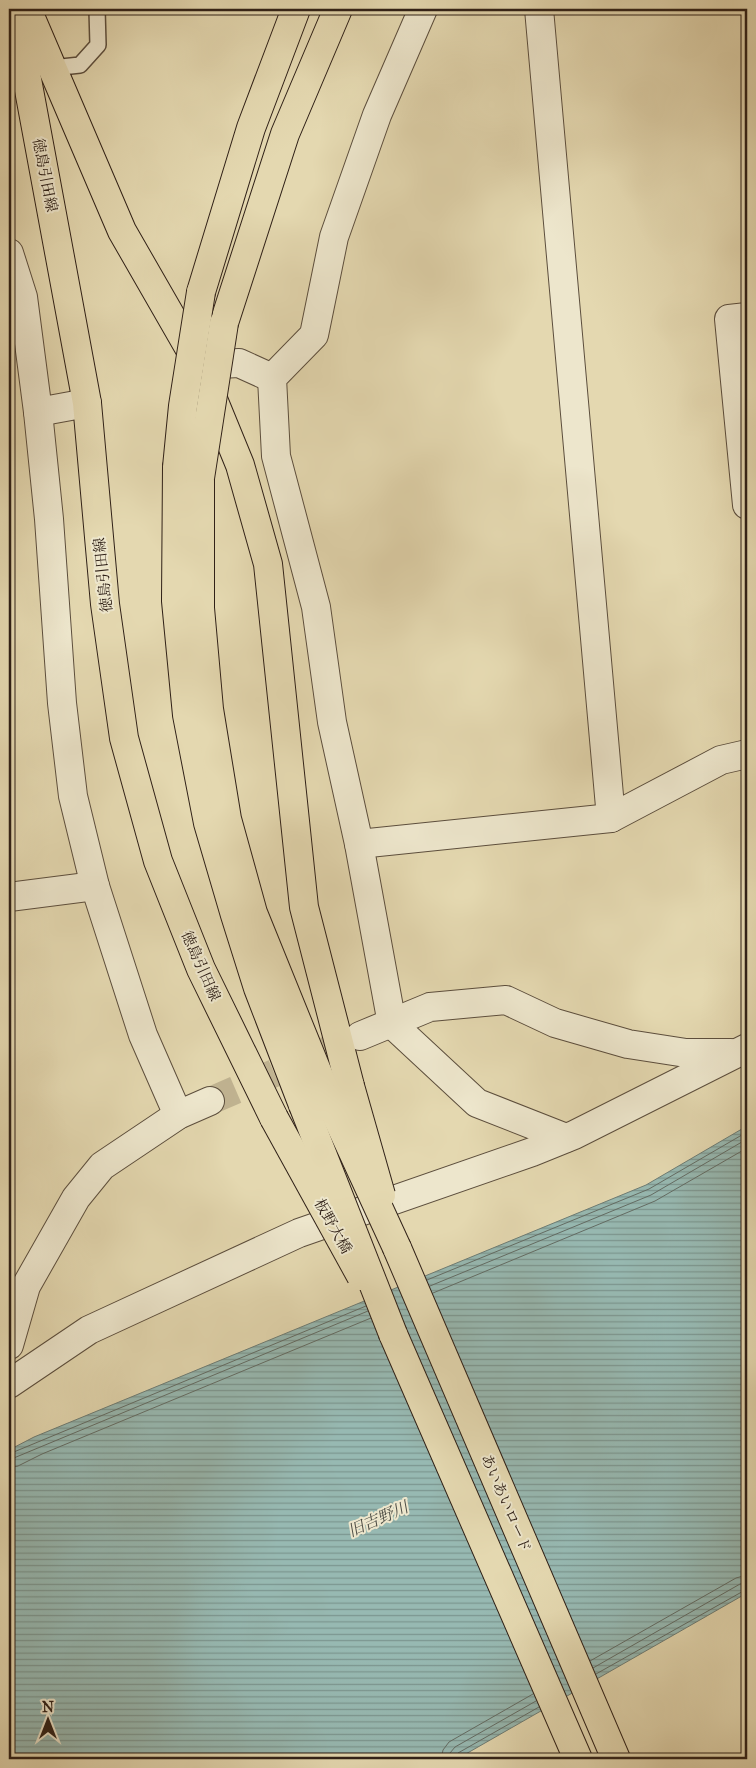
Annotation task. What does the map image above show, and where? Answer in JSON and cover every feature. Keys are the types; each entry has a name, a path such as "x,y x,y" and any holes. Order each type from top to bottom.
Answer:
{"main road":[{"name":"徳島引田線","path":"14,9 87,403 104,604 124,738 158,861 201,968 274,1118"},
{"path":"27,9 122,231 199,365 240,465 268,564 304,907 327,1096 393,1334 578,1759"},
{"path":"189,473 183,406 201,292 252,128 296,9"},
{"path":"327,1096 258,988 235,915 208,823 192,742 187,715 176,600 189,473 224,323 285,134 338,9"},
{"name":"あいあいロード","path":"327,1096 397,1248 616,1759"},
{"name":"板野大橋","path":"274,1118 393,1334"}],"street":[{"path":"423,9 378,116 334,237 314,335 272,378 276,456 316,607 332,722 360,844 392,1024 477,1103 566,1138"},
{"path":"539,9 611,818"},
{"path":"9,252 23,297 38,412 49,519 62,703 73,796 95,886 144,1035 178,1115"},
{"path":"747,317 729,319 747,505"},
{"path":"199,365 239,363 272,378"},
{"path":"38,412 87,403"},
{"path":"360,844 611,818 721,760 747,754"},
{"path":"9,897 95,886"},
{"path":"360,1036 430,1007 506,1000 555,1023 628,1044 686,1053 743,1051"},
{"path":"9,1384 89,1330 298,1233 566,1138 743,1051"},
{"path":"9,1345 26,1286 76,1198 102,1166 178,1115 210,1101"}],"lane":[{"path":"52,68 80,65 98,45 97,9"}],"water":[{"name":"旧吉野川","path":"747,1126 747,1593 457,1759 9,1759 9,1450 34,1437 646,1185"}],"tunnel":[{"path":"210,1101 360,1036"}]}
